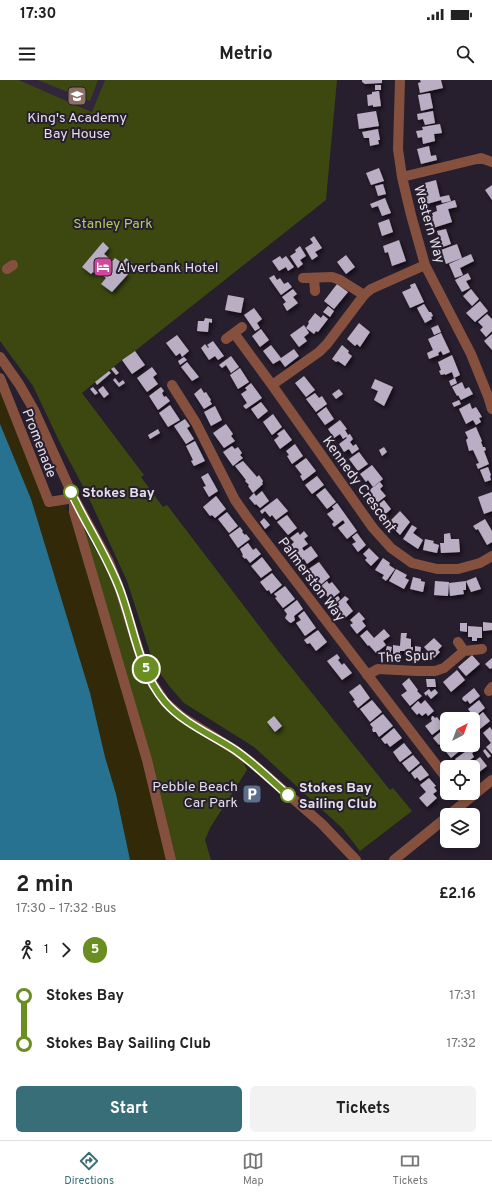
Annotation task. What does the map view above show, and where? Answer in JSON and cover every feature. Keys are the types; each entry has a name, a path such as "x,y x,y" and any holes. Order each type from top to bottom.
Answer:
{"street":[{"name":"Western Way","path":"400,80 398,149 402,177 411,215 425,265 471,354 492,409"},
{"path":"402,177 481,158 492,162"},
{"path":"272,385 319,352 327,344 364,295 371,289 425,265"},
{"path":"303,278 332,278 340,280 364,295"},
{"path":"314,278 315,291"},
{"name":"Kennedy Crescent","path":"242,327 230,336 272,385 373,528 391,548 412,563 437,570 458,569 480,563 492,556"},
{"path":"0,357 20,384 34,410 74,498 109,562 120,590 142,661 151,680 165,702 182,717 251,762 322,824 356,860"},
{"name":"Promenade","path":"0,378 49,502 74,498"},
{"name":"Palmerston Way","path":"172,385 196,423 235,500 440,771"},
{"path":"74,498 74,512 146,760 171,860"},
{"name":"The Spur","path":"367,675 378,669 416,671 444,668 461,646 482,649"},
{"path":"458,808 492,780"},
{"path":"394,860 440,823"}],"shaded area":[{"name":"King's Academy Bay House","path":"19,80 105,80 93,112"}],"green space":[{"name":"Stanley Park","path":"0,80 19,80 92,112 105,80 337,80 326,200 82,393 144,475 141,477 163,507 167,505 279,652 390,790 393,788 412,811 360,851 342,828 254,747 184,703 154,665 127,581 88,496 61,445 33,386 0,341"},
{"path":"38,80 98,80 90,101"},
{"path":"81,524 109,573 146,681 243,761 247,770 210,828 205,840 211,860 176,860 165,815"}],"sand":[{"path":"0,386 49,507 63,502 69,512 121,685 157,816 167,860 102,860 0,507"}],"water":[{"path":"0,424 31,499 90,693 105,757 116,794 130,860 0,860"}],"building":[{"path":"362,80 382,80 382,83 365,84"},
{"path":"420,80 441,80 443,88 420,93 418,83 421,82"},
{"path":"375,85 381,85 381,90 375,90"},
{"path":"379,91 381,106 368,106 367,95 372,94 372,92"},
{"path":"430,93 433,108 421,111 418,95"},
{"path":"376,111 379,126 359,129 357,114"},
{"path":"433,111 435,123 425,125 423,119 418,120 417,114"},
{"path":"440,124 442,133 434,134 435,141 423,144 422,137 418,138 416,131 423,130 422,127"},
{"path":"378,129 380,140 378,140 379,144 370,146 369,138 364,138 362,132"},
{"path":"429,146 431,156 436,155 437,160 421,164 417,149"},
{"path":"379,168 384,181 371,185 366,173"},
{"path":"436,180 440,197 449,195 451,201 442,203 441,200 427,204 421,184"},
{"path":"383,184 386,194 378,196 375,186"},
{"path":"492,185 492,200 485,190"},
{"path":"385,198 391,213 382,216 378,206 372,208 370,204"},
{"path":"455,200 457,207 448,209 452,222 433,228 430,217 433,216 432,213 437,211 436,206"},
{"path":"389,219 393,232 382,236 378,223"},
{"path":"446,229 451,244 440,248 437,239 439,238 437,231"},
{"path":"314,236 322,248 315,252 318,256 312,260 305,248 313,243 310,239"},
{"path":"399,240 406,261 392,266 388,252 385,253 383,246"},
{"name":"Alverbank Hotel","path":"103,242 109,248 104,254 110,259 108,262 110,264 115,258 122,263 126,258 133,264 129,269 124,265 121,268 128,274 112,292 101,284 106,278 98,271 96,274 93,272 91,274 82,267"},
{"path":"457,244 462,258 446,264 441,250"},
{"path":"300,246 306,256 300,260 303,264 298,268 290,256 296,252 295,250"},
{"path":"471,254 474,261 460,268 463,275 455,278 449,264"},
{"path":"346,255 355,267 346,274 337,262"},
{"path":"280,256 282,259 286,256 294,267 288,271 286,267 279,271 272,261"},
{"path":"468,273 471,279 466,281 470,288 462,292 455,280"},
{"path":"274,275 277,280 280,278 284,284 288,282 292,287 281,295 269,278"},
{"path":"415,283 424,302 410,308 402,292 411,288 410,285"},
{"path":"337,284 348,292 334,309 324,301"},
{"path":"293,289 297,294 293,297 298,303 287,311 283,304 286,302 282,297"},
{"path":"471,289 479,299 472,306 463,296"},
{"path":"228,295 244,298 241,313 225,310"},
{"path":"480,301 488,311 475,322 466,313"},
{"path":"424,304 433,316 431,317 432,319 425,323 417,308"},
{"path":"328,306 334,311 330,317 323,312"},
{"path":"254,308 262,319 257,323 260,328 255,331 244,315"},
{"path":"315,313 321,318 323,315 328,319 318,332 316,331 314,334 306,328 309,323 308,322"},
{"path":"487,314 492,319 492,331 486,337 480,330 483,327 478,322"},
{"path":"205,318 212,319 212,323 209,322 208,332 197,331 198,321 204,321"},
{"path":"359,323 370,332 360,347 357,344 355,346 347,339"},
{"path":"304,325 309,333 304,337 307,341 299,347 290,335"},
{"path":"438,325 441,332 434,335 431,328"},
{"path":"261,329 269,340 260,347 252,336"},
{"path":"441,333 450,352 443,355 441,351 438,353 439,355 429,359 427,353 433,350 428,339"},
{"path":"492,334 492,350 484,341"},
{"path":"177,335 189,351 182,357 180,353 176,356 166,343"},
{"path":"213,341 224,356 218,360 215,356 209,360 201,348 205,344 208,348 209,347 207,345"},
{"path":"271,345 281,358 294,349 299,356 285,367 280,360 273,364 263,351"},
{"path":"342,345 352,356 345,366 332,359"},
{"path":"135,351 145,365 132,374 122,360"},
{"path":"452,355 460,375 454,378 452,372 441,375 438,362"},
{"path":"231,356 239,367 231,373 226,365 222,368 219,365"},
{"path":"184,357 187,360 180,365 178,361"},
{"path":"187,362 199,377 192,381 181,367"},
{"path":"114,367 119,373 116,375 111,369"},
{"path":"152,367 157,374 153,377 158,384 147,392 137,378"},
{"path":"240,368 249,382 238,389 230,375"},
{"path":"109,371 111,373 97,385 95,382"},
{"path":"304,376 315,390 306,397 295,383"},
{"path":"115,378 119,383 123,380 125,383 119,387 113,380"},
{"path":"455,378 457,383 451,386 449,381"},
{"path":"375,379 393,387 384,406 374,400 378,391 371,388"},
{"path":"462,382 465,389 469,387 473,394 461,400 452,387"},
{"path":"251,383 262,398 246,409 243,406 247,403 241,394 247,390 245,388"},
{"path":"103,386 109,394 104,398 98,390"},
{"path":"93,387 98,393 95,395 90,389"},
{"path":"161,387 164,391 162,393 164,397 166,396 170,401 158,410 149,396"},
{"path":"201,388 204,393 206,392 212,404 204,409 194,394"},
{"path":"339,389 343,394 336,399 332,394"},
{"path":"315,393 319,398 322,396 327,404 316,412 306,399"},
{"path":"459,400 461,404 454,407 452,403"},
{"path":"261,402 268,411 258,419 251,409"},
{"path":"470,403 472,409 476,407 482,417 479,418 481,422 476,425 473,420 466,424 459,409"},
{"path":"170,405 180,420 168,427 159,413"},
{"path":"215,406 222,420 211,426 204,412"},
{"path":"326,407 334,419 325,425 317,414"},
{"path":"273,414 282,427 272,435 263,422"},
{"path":"185,419 190,426 187,428 194,439 186,444 174,426"},
{"path":"340,420 347,429 345,430 348,435 350,434 353,439 350,442 353,446 356,444 359,449 352,454 349,449 344,452 339,444 347,438 346,437 343,439 340,434 334,438 328,429"},
{"path":"226,424 233,434 231,436 235,441 224,448 213,433"},
{"path":"476,427 483,447 485,447 486,450 484,451 489,464 478,469 476,464 479,463 473,450 469,451 466,440 468,438 465,432"},
{"path":"158,429 160,433 150,439 148,435"},
{"path":"284,429 292,440 280,449 274,440 279,436 277,434"},
{"path":"195,441 205,461 194,466 191,461 193,460 186,446"},
{"path":"295,444 303,456 292,464 286,451"},
{"path":"232,446 235,449 238,447 242,453 240,455 243,458 233,466 223,452"},
{"path":"384,447 387,452 382,456 379,450"},
{"path":"359,452 368,464 358,471 349,459"},
{"path":"306,458 316,471 303,481 300,476 302,475 295,466"},
{"path":"243,461 257,477 259,475 263,481 263,484 253,493 245,481 246,480 235,466"},
{"path":"372,465 383,479 373,487 368,480 366,482 360,474"},
{"path":"488,467 491,480 485,482 480,470"},
{"path":"208,473 218,491 209,497 203,487 206,486 201,477"},
{"path":"317,476 324,485 312,494 305,485"},
{"path":"380,482 383,486 380,489 386,496 377,503 368,491"},
{"path":"325,488 336,502 327,509 316,495"},
{"path":"262,491 269,501 260,508 249,498 254,493 256,496"},
{"path":"492,492 492,511 484,514 478,497"},
{"path":"216,496 226,509 215,518 212,515 210,516 203,507"},
{"path":"277,498 288,511 276,520 272,515 270,517 265,511 262,514 260,511"},
{"path":"384,500 391,509 382,517 374,508"},
{"path":"337,503 357,531 347,539 338,528 345,523 343,520 334,527 332,524 334,522 327,514 334,509 332,507"},
{"path":"400,511 410,522 400,535 387,524"},
{"path":"227,512 238,526 229,533 218,519"},
{"path":"287,515 297,528 288,535 277,522"},
{"path":"264,518 270,525 265,529 260,522"},
{"path":"485,519 492,531 492,542 487,545 478,529 476,530 473,526"},
{"path":"412,525 417,528 413,533 423,540 418,549 403,539"},
{"path":"240,527 243,531 242,532 250,539 238,548 229,535"},
{"path":"304,531 308,536 304,539 308,544 302,548 304,551 311,546 318,556 307,564 304,559 302,560 291,545 294,542 290,538 298,532 300,535"},
{"path":"357,533 366,545 358,552 352,544 356,542 352,537"},
{"path":"450,533 451,539 459,539 460,552 441,553 440,543 444,543 444,534"},
{"path":"425,539 434,541 433,543 439,545 437,553 423,550"},
{"path":"248,543 253,550 256,548 261,554 250,563 242,556 243,555 240,549"},
{"path":"369,548 379,558 371,566 365,560 367,558 363,554"},
{"path":"262,557 272,570 261,578 251,566"},
{"path":"383,558 395,569 386,581 382,578 384,575 375,570"},
{"path":"319,562 330,577 319,586 307,570"},
{"path":"396,569 407,575 405,578 409,580 404,589 389,581"},
{"path":"272,573 282,585 271,594 269,590 267,591 260,582"},
{"path":"413,577 421,579 421,581 425,582 423,592 410,589"},
{"path":"476,577 481,589 471,592 466,581"},
{"path":"327,581 329,584 332,582 340,592 330,600 320,587"},
{"path":"435,581 449,582 448,596 434,595"},
{"path":"466,581 466,590 463,590 464,594 450,596 449,583"},
{"path":"285,586 295,599 283,608 275,598 277,597 274,594"},
{"path":"338,596 340,599 334,604 331,601"},
{"path":"345,596 349,599 346,602 353,611 345,618 334,606"},
{"path":"297,600 303,609 294,616 295,620 291,623 285,618 287,614 284,610"},
{"path":"304,611 316,628 305,636 296,623 301,620 298,616"},
{"path":"359,612 365,619 362,621 366,626 357,634 350,625 353,623 350,620"},
{"path":"483,622 492,623 492,630 483,631"},
{"path":"460,623 467,623 467,632 460,631"},
{"path":"468,626 482,627 482,638 477,638 477,641 472,641 472,637 468,637"},
{"path":"384,629 390,636 383,641 386,645 376,653 360,636 367,630 374,638"},
{"path":"318,630 327,642 316,651 310,643 307,644 304,640"},
{"path":"401,633 407,633 406,638 411,639 413,656 405,655 405,651 400,651 400,654 393,654 393,645 400,646"},
{"path":"434,638 442,646 438,650 440,652 434,658 424,647"},
{"path":"387,646 392,647 390,655 385,654"},
{"path":"415,646 421,647 420,655 415,655"},
{"path":"337,654 340,658 338,660 342,665 344,663 352,673 342,680 327,661"},
{"path":"472,655 480,664 466,676 458,667"},
{"path":"492,658 492,668 490,669 485,664"},
{"path":"457,670 465,680 451,692 443,682"},
{"path":"409,678 422,696 410,706 401,695 407,691 402,684"},
{"path":"426,679 435,679 436,687 427,687"},
{"path":"360,684 370,698 358,708 353,701 355,700 349,692"},
{"path":"474,688 480,696 470,704 467,700 466,702 462,699"},
{"path":"429,689 431,692 435,689 438,693 431,699 424,693"},
{"path":"372,700 382,712 370,722 360,709"},
{"path":"425,700 434,711 428,716 426,713 422,716 419,713 417,715 411,708 418,701 421,704"},
{"path":"479,700 485,708 480,712 470,712 468,709"},
{"path":"483,712 490,721 480,729 480,715"},
{"path":"383,714 393,726 379,737 376,732 373,732 373,728 370,724"},
{"path":"274,716 282,726 275,732 267,722"},
{"path":"433,716 435,718 437,717 440,721 440,729 432,735 425,726 432,721 431,719"},
{"path":"490,727 492,730 492,754 486,747 491,743 483,733"},
{"path":"394,728 402,738 390,747 381,739"},
{"path":"440,732 439,745 433,738"},
{"path":"404,743 412,753 400,762 393,752"},
{"path":"485,749 491,756 488,758 483,751"},
{"path":"446,752 458,752 451,758"},
{"path":"465,752 473,752 472,753 474,757 470,760 455,759"},
{"path":"413,755 420,763 409,772 402,763"},
{"path":"480,757 487,766 480,772 480,760 476,760"},
{"path":"421,765 429,775 420,781 417,777 415,779 411,773"},
{"path":"429,778 436,786 434,787 437,791 433,794 437,798 427,807 419,798 426,792 420,785"}],"bus line":[{"name":"5","path":"71,492 109,562 120,590 142,661 151,680 165,702 182,717 235,750 251,762 288,795"}],"place":[{"name":"King's Academy Bay House","path":"77,96"},
{"name":"Alverbank Hotel","path":"103,267"},
{"name":"Stokes Bay","path":"71,492"},
{"name":"Pebble Beach Car Park","path":"252,794"},
{"name":"Stokes Bay Sailing Club","path":"288,795"}]}
